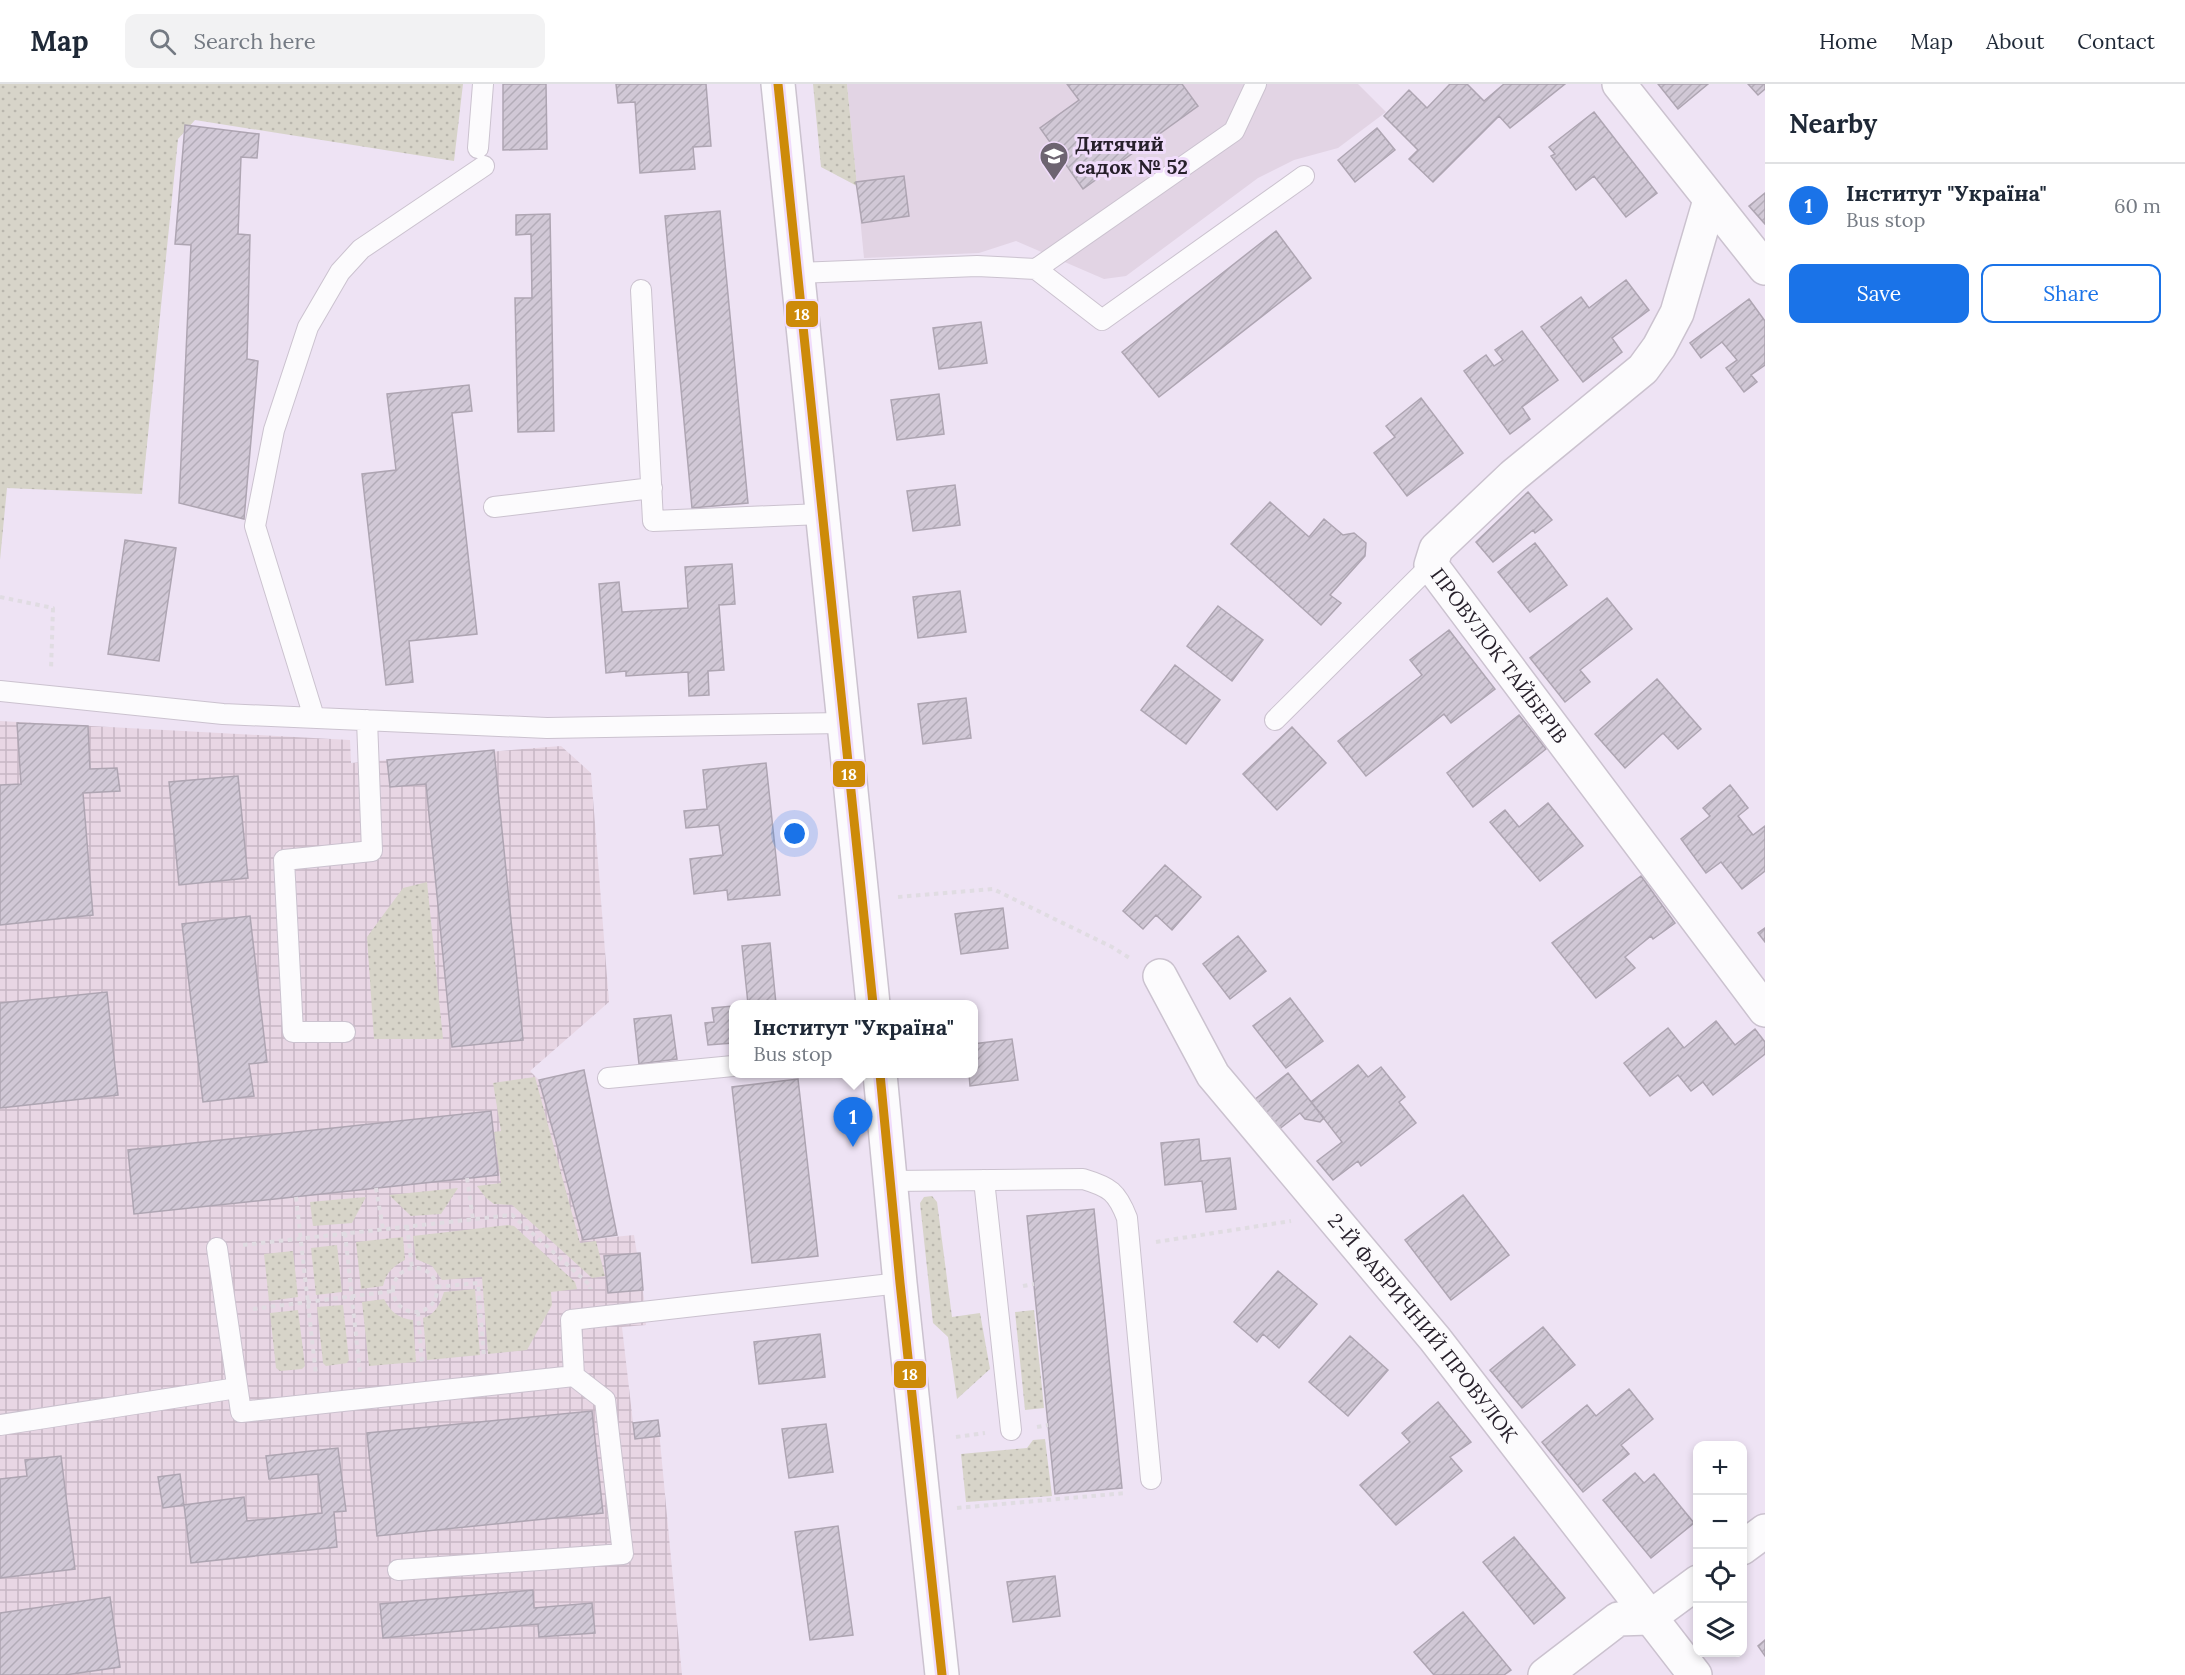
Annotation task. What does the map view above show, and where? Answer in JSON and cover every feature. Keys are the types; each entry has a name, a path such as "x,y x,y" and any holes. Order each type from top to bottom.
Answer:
{"street":[{"path":"778,84 872,1000"},
{"path":"1619,84 1765,268"},
{"name":"ПРОВУЛОК ТАЙБЕРІВ","path":"1710,200 1677,313 1659,347 1643,369 1514,476 1436,549 1431,565 1765,1010"},
{"name":"2-Й ФАБРИЧНИЙ ПРОВУЛОК","path":"1160,976 1213,1074 1435,1339 1695,1675"},
{"path":"880,1078 942,1675"},
{"path":"1747,1545 1765,1532"},
{"path":"1545,1675 1618,1619 1649,1618 1693,1586"}],"lane":[{"path":"314,717 255,526 274,430 308,327 340,272 361,249 481,157 483,84"},
{"path":"1036,269 1234,131 1256,84"},
{"path":"798,273 977,266 1036,269 1102,320 1304,176"},
{"path":"641,290 653,521 821,514"},
{"path":"494,507 652,488"},
{"path":"1275,720 1431,565"},
{"path":"0,691 223,714 547,728 843,723"},
{"path":"345,1032 293,1032 284,860 372,851 367,720"},
{"path":"608,1078 729,1066"},
{"path":"890,1181 1083,1179 1106,1186 1120,1200 1127,1218 1151,1479"},
{"path":"984,1180 1011,1430"},
{"path":"217,1248 241,1412 574,1376 605,1400 623,1554 398,1570"},
{"path":"574,1376 571,1320 900,1283"},
{"path":"0,1425 237,1388"}],"path":[{"path":"0,597 53,608 50,696"},
{"path":"862,900 993,889 1112,948 1160,976"},
{"path":"466,1178 473,1219"},
{"path":"376,1188 383,1229"},
{"path":"296,1197 319,1403"},
{"path":"217,1248 512,1215 590,1285 594,1317"},
{"path":"1129,1246 1330,1215"},
{"path":"407,1226 412,1268"},
{"path":"345,1233 363,1399"},
{"path":"412,1268 428,1272 437,1287 432,1304 417,1312 406,1310 396,1303 393,1292 395,1279 405,1270 412,1268"},
{"path":"437,1287 478,1283 487,1385"},
{"path":"226,1313 393,1292"},
{"path":"417,1312 424,1392"},
{"path":"948,1509 1140,1492 1151,1479"}],"shaded area":[{"path":"0,84 463,84 454,161 195,120 178,139 142,494 7,488 0,560"},
{"path":"813,84 847,84 857,186 821,167"},
{"name":"Дитячий садок № 52","path":"847,84 1358,84 1386,112 1338,148 1294,160 1258,178 1126,276 1104,279 1016,241 979,253 864,258"},
{"path":"0,721 350,740 351,763 561,746 591,773 609,1002 530,1071 539,1080 583,1240 634,1235 646,1325 622,1327 633,1423 658,1420 682,1675 0,1675"},
{"path":"427,882 443,1039 374,1039 367,937 403,888"},
{"path":"535,1077 580,1243 596,1241 605,1276 592,1278 512,1205 494,1204 477,1186 501,1183 494,1132 501,1131 493,1083"},
{"path":"458,1188 441,1214 411,1216 389,1195"},
{"path":"932,1196 937,1202 952,1317 980,1313 990,1369 957,1399 948,1337 933,1323 920,1203 924,1197"},
{"path":"366,1197 352,1223 313,1226 310,1202"},
{"path":"514,1226 575,1282 577,1289 551,1292 552,1305 527,1350 488,1354 482,1277 442,1280 432,1266 416,1259 413,1236"},
{"path":"403,1237 405,1260 391,1270 383,1286 361,1289 356,1242"},
{"path":"337,1245 342,1292 316,1295 311,1248"},
{"path":"293,1251 298,1297 269,1301 264,1254"},
{"path":"475,1289 480,1355 427,1360 423,1318 437,1308 444,1292"},
{"path":"384,1299 396,1314 413,1320 416,1362 369,1366 362,1302"},
{"path":"343,1305 349,1360 347,1363 326,1366 323,1363 317,1307"},
{"path":"298,1310 305,1366 302,1369 280,1371 276,1368 270,1313"},
{"path":"1034,1310 1044,1408 1025,1410 1015,1312"},
{"path":"1045,1439 1052,1496 966,1502 961,1454 1027,1448 1033,1440"}],"building":[{"path":"503,84 546,84 547,149 503,150"},
{"path":"616,84 706,84 711,146 693,147 695,169 640,173 635,102 618,103"},
{"name":"Дитячий садок № 52","path":"1067,84 1182,84 1198,106 1083,189 1040,128 1079,100"},
{"path":"1450,84 1467,84 1484,101 1504,84 1565,84 1510,128 1499,116 1433,182 1409,159 1418,150 1384,116 1409,90 1427,108"},
{"path":"1658,84 1708,84 1678,109"},
{"path":"1748,84 1765,84 1765,89 1758,95"},
{"path":"1594,112 1657,193 1626,217 1594,176 1576,190 1551,156 1555,154 1549,147"},
{"path":"185,125 259,134 257,158 241,157 238,234 250,235 247,359 258,361 244,519 179,503 191,245 175,244"},
{"path":"1377,128 1395,150 1355,182 1338,160"},
{"path":"904,176 909,216 862,223 856,182"},
{"path":"1765,193 1765,224 1749,206"},
{"path":"720,211 748,503 692,508 665,216"},
{"path":"550,214 554,431 518,432 515,298 532,298 531,234 516,235 516,215"},
{"path":"1276,231 1311,278 1159,397 1122,352"},
{"path":"1626,280 1649,310 1612,338 1622,352 1583,382 1541,327 1581,297 1589,308"},
{"path":"1749,299 1765,321 1765,365 1751,375 1757,382 1744,392 1726,368 1737,360 1722,342 1701,358 1690,343"},
{"path":"981,322 987,363 939,369 933,328"},
{"path":"1522,331 1558,380 1522,407 1530,419 1510,434 1464,371 1486,355 1494,366 1503,360 1495,350"},
{"path":"469,385 472,411 452,413 477,634 409,641 413,682 386,685 362,474 396,470 387,394"},
{"path":"939,394 944,434 897,440 891,400"},
{"path":"1421,398 1463,453 1407,496 1374,453 1395,437 1386,426"},
{"path":"955,485 960,525 913,531 907,491"},
{"path":"1528,492 1552,520 1535,533 1533,530 1493,562 1476,542"},
{"path":"1270,502 1309,537 1324,519 1343,535 1354,533 1366,543 1365,556 1330,595 1341,603 1321,625 1231,544"},
{"path":"125,540 176,548 159,661 108,654"},
{"path":"1535,543 1567,585 1530,612 1498,572"},
{"path":"732,564 735,604 719,605 724,670 708,671 709,695 689,696 688,672 626,676 626,671 606,673 599,584 619,582 622,612 688,608 685,567"},
{"path":"960,591 966,632 918,638 913,597"},
{"path":"1607,598 1632,629 1580,670 1590,682 1565,702 1530,658"},
{"path":"1218,606 1263,640 1232,681 1187,646"},
{"path":"1449,630 1495,689 1451,723 1444,714 1366,776 1338,741 1422,675 1410,660"},
{"path":"1175,665 1220,700 1186,744 1141,710"},
{"path":"1657,679 1701,729 1678,749 1663,733 1625,768 1595,734"},
{"path":"966,698 971,738 923,744 918,704"},
{"path":"1519,715 1546,749 1473,807 1447,773"},
{"path":"17,723 88,726 90,769 117,768 120,791 83,793 93,915 0,925 0,785 21,784"},
{"path":"1292,727 1326,763 1277,810 1243,774"},
{"path":"494,750 523,1040 452,1047 426,784 390,787 387,760"},
{"path":"766,763 780,895 728,900 727,890 694,894 690,859 723,855 719,825 686,828 684,811 707,809 703,770"},
{"path":"238,776 248,878 179,885 169,782"},
{"path":"1730,785 1748,808 1738,816 1753,835 1765,826 1765,871 1742,889 1721,862 1706,873 1681,839 1710,816 1703,808"},
{"path":"1548,803 1583,846 1540,881 1490,822 1505,810 1519,827"},
{"path":"1165,865 1201,897 1172,930 1156,915 1143,929 1123,911"},
{"path":"1641,876 1675,923 1653,939 1651,936 1625,957 1635,968 1596,998 1552,943"},
{"path":"1003,908 1008,948 961,954 955,914"},
{"path":"250,916 267,1062 249,1064 254,1096 203,1102 182,924"},
{"path":"1765,928 1765,942 1758,933"},
{"path":"1238,936 1266,971 1230,999 1203,964"},
{"path":"770,943 776,1000 748,1000 742,946"},
{"path":"107,992 118,1095 0,1108 0,1003"},
{"path":"1290,998 1323,1041 1286,1068 1253,1026"},
{"path":"729,1006 729,1043 708,1045 705,1023 714,1022 712,1008"},
{"path":"671,1015 677,1059 639,1064 634,1019"},
{"path":"1716,1021 1735,1045 1755,1029 1765,1042 1765,1054 1713,1095 1703,1082 1691,1091 1678,1075 1650,1096 1624,1063 1668,1028 1684,1048"},
{"path":"1012,1039 1018,1080 970,1086 969,1078 978,1078 978,1043"},
{"path":"1358,1065 1368,1077 1381,1067 1405,1097 1399,1102 1416,1123 1361,1166 1358,1161 1333,1180 1317,1161 1342,1142 1311,1102"},
{"path":"584,1070 617,1235 583,1240 539,1080"},
{"path":"1288,1073 1324,1118 1320,1122 1305,1119 1300,1113 1278,1130 1254,1100"},
{"path":"798,1079 818,1256 752,1263 732,1087"},
{"path":"491,1111 498,1175 134,1214 128,1150"},
{"path":"1199,1139 1201,1161 1230,1158 1236,1209 1206,1212 1202,1181 1165,1185 1161,1143"},
{"path":"1463,1195 1509,1255 1451,1300 1405,1240"},
{"path":"1094,1209 1122,1488 1055,1494 1027,1216"},
{"path":"640,1253 643,1290 608,1293 604,1256"},
{"path":"1278,1271 1317,1304 1279,1348 1263,1334 1257,1342 1234,1322"},
{"path":"1543,1327 1575,1365 1522,1408 1490,1370"},
{"path":"820,1334 825,1377 759,1384 754,1342"},
{"path":"1350,1336 1388,1370 1348,1416 1309,1382"},
{"path":"1629,1389 1653,1419 1621,1445 1629,1454 1583,1492 1542,1442 1587,1405 1596,1416"},
{"path":"1438,1402 1471,1442 1450,1457 1462,1471 1396,1525 1360,1485 1410,1442 1402,1433"},
{"path":"592,1411 603,1513 377,1536 367,1433"},
{"path":"658,1420 660,1436 635,1439 633,1423"},
{"path":"826,1424 833,1472 789,1478 782,1429"},
{"path":"338,1448 346,1511 334,1512 337,1547 191,1563 184,1505 244,1497 247,1521 322,1513 318,1474 269,1479 266,1456"},
{"path":"61,1456 75,1569 0,1578 0,1479 27,1476 25,1460"},
{"path":"1635,1473 1644,1483 1654,1474 1693,1524 1651,1558 1603,1500"},
{"path":"180,1474 184,1505 163,1508 158,1477"},
{"path":"838,1526 853,1635 810,1640 795,1532"},
{"path":"1514,1537 1565,1598 1534,1624 1483,1562"},
{"path":"1055,1576 1060,1616 1013,1622 1007,1582"},
{"path":"533,1590 534,1608 592,1603 595,1633 539,1637 538,1624 383,1638 380,1604"},
{"path":"110,1597 120,1667 65,1675 0,1675 0,1613"},
{"path":"1463,1612 1511,1670 1504,1675 1434,1675 1414,1652"},
{"path":"1765,1640 1765,1656 1758,1646"}],"transit line":[{"name":"18","path":"778,84 873,1000"},
{"name":"18","path":"880,1078 942,1675"}],"place":[{"name":"Дитячий садок № 52","path":"1054,182"},
{"name":"Інститут \"Україна\"","path":"853,1147"}]}
